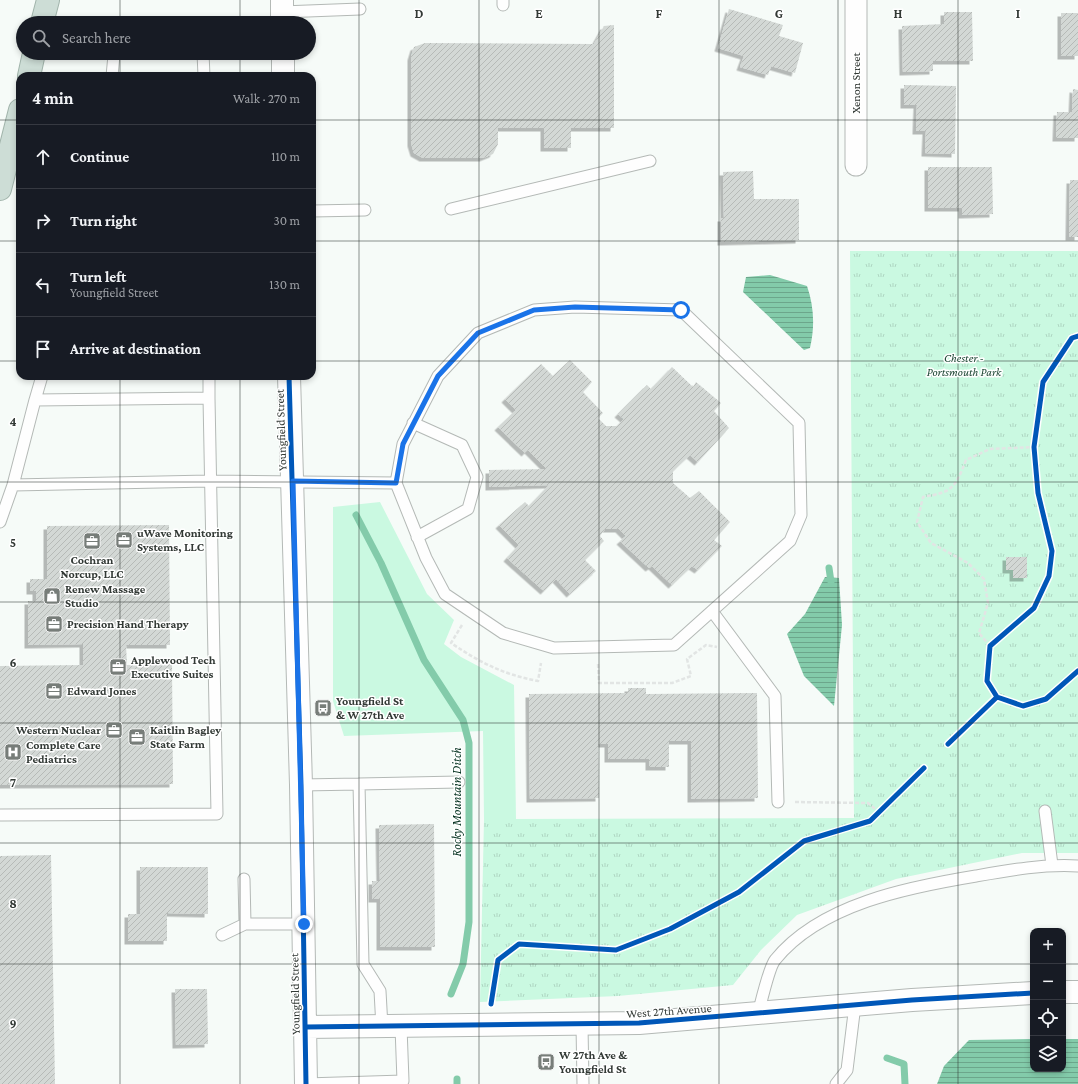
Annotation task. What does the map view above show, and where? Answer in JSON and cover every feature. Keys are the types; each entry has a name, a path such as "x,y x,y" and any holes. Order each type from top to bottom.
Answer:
{"highway":[{"path":"44,16 48,0"},
{"path":"30,72 32,60"},
{"path":"0,189 16,126"}],"street":[{"name":"Xenon Street","path":"856,0 856,165"},
{"path":"283,60 283,72"},
{"name":"Youngfield Street","path":"289,380 301,786 306,1084"},
{"path":"1066,992 1078,992"},
{"name":"West 27th Avenue","path":"306,1027 582,1025 647,1022 855,1005 1030,993"}],"lane":[{"path":"282,12 360,9"},
{"path":"113,72 114,60"},
{"path":"203,60 204,72"},
{"path":"451,209 650,161"},
{"path":"316,211 365,210"},
{"path":"575,307 681,310 799,423 801,515 790,541 674,645 554,648 503,633 445,594 426,558 396,483 403,444 413,423 438,376 478,333 534,310 575,307"},
{"path":"0,522 13,485 41,380"},
{"path":"0,815 217,814 209,481 209,380"},
{"path":"35,400 209,398"},
{"path":"413,423 462,446 477,477 468,509 417,537"},
{"path":"13,485 209,481 396,483"},
{"path":"712,611 775,696 778,802"},
{"path":"301,786 459,782"},
{"path":"306,1084 403,1081 392,1027 380,991 363,964 359,784"},
{"path":"1046,811 1052,865"},
{"path":"758,1014 774,960 809,928 855,905 924,885 1052,865 1078,866"},
{"path":"244,879 245,924"},
{"path":"222,935 245,924 304,924"},
{"path":"836,1084 847,1070 855,1005"},
{"path":"582,1025 583,1084"}],"path":[{"path":"990,646 979,633 988,603 984,579 968,563 931,543 917,522 923,497 945,493 958,479 966,460 990,449 1034,447"},
{"path":"471,611 450,643 481,663 513,676 538,681 542,661"},
{"path":"592,663 599,664 599,683 672,683 691,676 687,659 706,645 717,647 722,652"},
{"path":"778,802 868,803 879,812"}],"green space":[{"name":"Chester - Portsmouth Park","path":"850,251 1078,251 1078,853 1022,853 896,879 797,915 761,950 733,985 618,996 480,1002 484,819 854,818"},
{"path":"380,502 427,594 454,620 444,644 461,657 514,685 516,819 484,819 483,731 344,736 333,701 333,507"}],"shaded area":[{"path":"770,275 807,286 813,317 813,332 810,348 804,350 743,292 746,277"},
{"path":"825,577 839,578 842,625 834,706 804,676 787,634 805,614"},
{"path":"1030,1039 1030,1072 1066,1072 1066,1039 1078,1039 1078,1084 937,1084 944,1066 969,1040"}],"building":[{"path":"729,9 783,25 779,36 803,43 795,73 771,66 768,75 740,67 744,56 718,48"},
{"path":"944,12 972,12 973,61 933,61 933,71 903,72 902,26 944,24"},
{"path":"1061,13 1078,13 1078,56 1061,56"},
{"path":"614,25 614,128 571,128 571,148 544,148 544,128 498,128 498,144 493,154 483,158 423,158 414,153 411,143 411,57 414,47 425,43 594,44 604,26"},
{"path":"904,85 956,86 955,154 925,153 926,131 916,131 917,105 904,105"},
{"path":"1073,89 1078,90 1078,138 1056,138 1057,112 1072,112"},
{"path":"928,167 992,167 993,214 962,215 962,208 928,208"},
{"path":"753,171 754,199 799,199 799,240 721,242 721,218 724,218 723,172"},
{"path":"1070,180 1078,180 1078,237 1069,237"},
{"path":"570,360 592,382 583,392 603,413 598,418 606,426 617,426 624,419 618,414 647,385 651,389 672,367 693,387 696,382 721,403 714,411 729,428 698,462 690,455 673,471 673,483 690,498 699,491 730,522 714,540 722,546 698,570 692,566 672,585 652,566 649,568 620,541 626,536 619,529 605,529 600,536 604,541 585,560 596,571 570,594 556,579 544,591 507,558 519,545 499,525 525,502 529,506 549,485 489,487 489,470 547,469 528,450 525,453 498,427 516,410 505,399 541,364 553,376"},
{"path":"169,525 170,645 126,645 127,665 172,664 173,784 0,785 0,666 83,665 83,644 28,645 28,601 36,601 36,591 30,591 30,579 47,579 47,526"},
{"path":"1006,557 1027,557 1027,578 1013,578 1013,570 1006,570"},
{"path":"628,688 646,688 646,694 757,693 758,798 691,799 691,741 669,741 669,767 649,767 649,759 608,759 608,744 598,744 599,798 530,799 529,694 628,693"},
{"path":"434,824 435,947 380,947 380,899 372,899 372,881 380,881 379,825"},
{"path":"51,855 55,1084 0,1084 0,856"},
{"path":"140,867 208,867 208,914 167,913 167,941 128,941 128,914 140,914"},
{"path":"175,989 207,989 208,1044 176,1045"}],"waterway":[{"name":"Rocky Mountain Ditch","path":"356,515 381,563 424,660 463,720 469,743 469,922 463,964 451,994"},
{"path":"829,568 831,582"},
{"path":"887,1058 904,1064 905,1084"},
{"name":"Rocky Mountain Ditch","path":"457,1079 457,1084"}],"cycle path":[{"path":"1078,336 1072,338 1043,382 1034,447 1038,493 1052,551 1049,576 1034,608 990,646 987,681 997,697 1023,706 1046,699 1078,671"},
{"path":"289,380 301,785 306,1084"},
{"path":"948,744 997,697"},
{"path":"491,1004 498,960 519,944 616,950 670,929 739,892 804,841 870,821 924,768"},
{"path":"306,1027 639,1023 912,1000 1030,993"}],"place":[{"name":"uWave Monitoring Systems, LLC","path":"124,540"},
{"name":"Cochran Norcup, LLC","path":"92,541"},
{"name":"Renew Massage Studio","path":"52,596"},
{"name":"Precision Hand Therapy","path":"54,624"},
{"name":"Applewood Tech Executive Suites","path":"118,667"},
{"name":"Edward Jones","path":"54,691"},
{"name":"Youngfield St & W 27th Ave","path":"323,708"},
{"name":"Western Nuclear","path":"114,730"},
{"name":"Kaitlin Bagley State Farm","path":"137,737"},
{"name":"Complete Care Pediatrics","path":"13,752"},
{"name":"W 27th Ave & Youngfield St","path":"546,1062"}],"route":[{"path":"304,924 293,481 396,483 403,444 438,376 478,333 534,310 575,307 681,310"}]}
